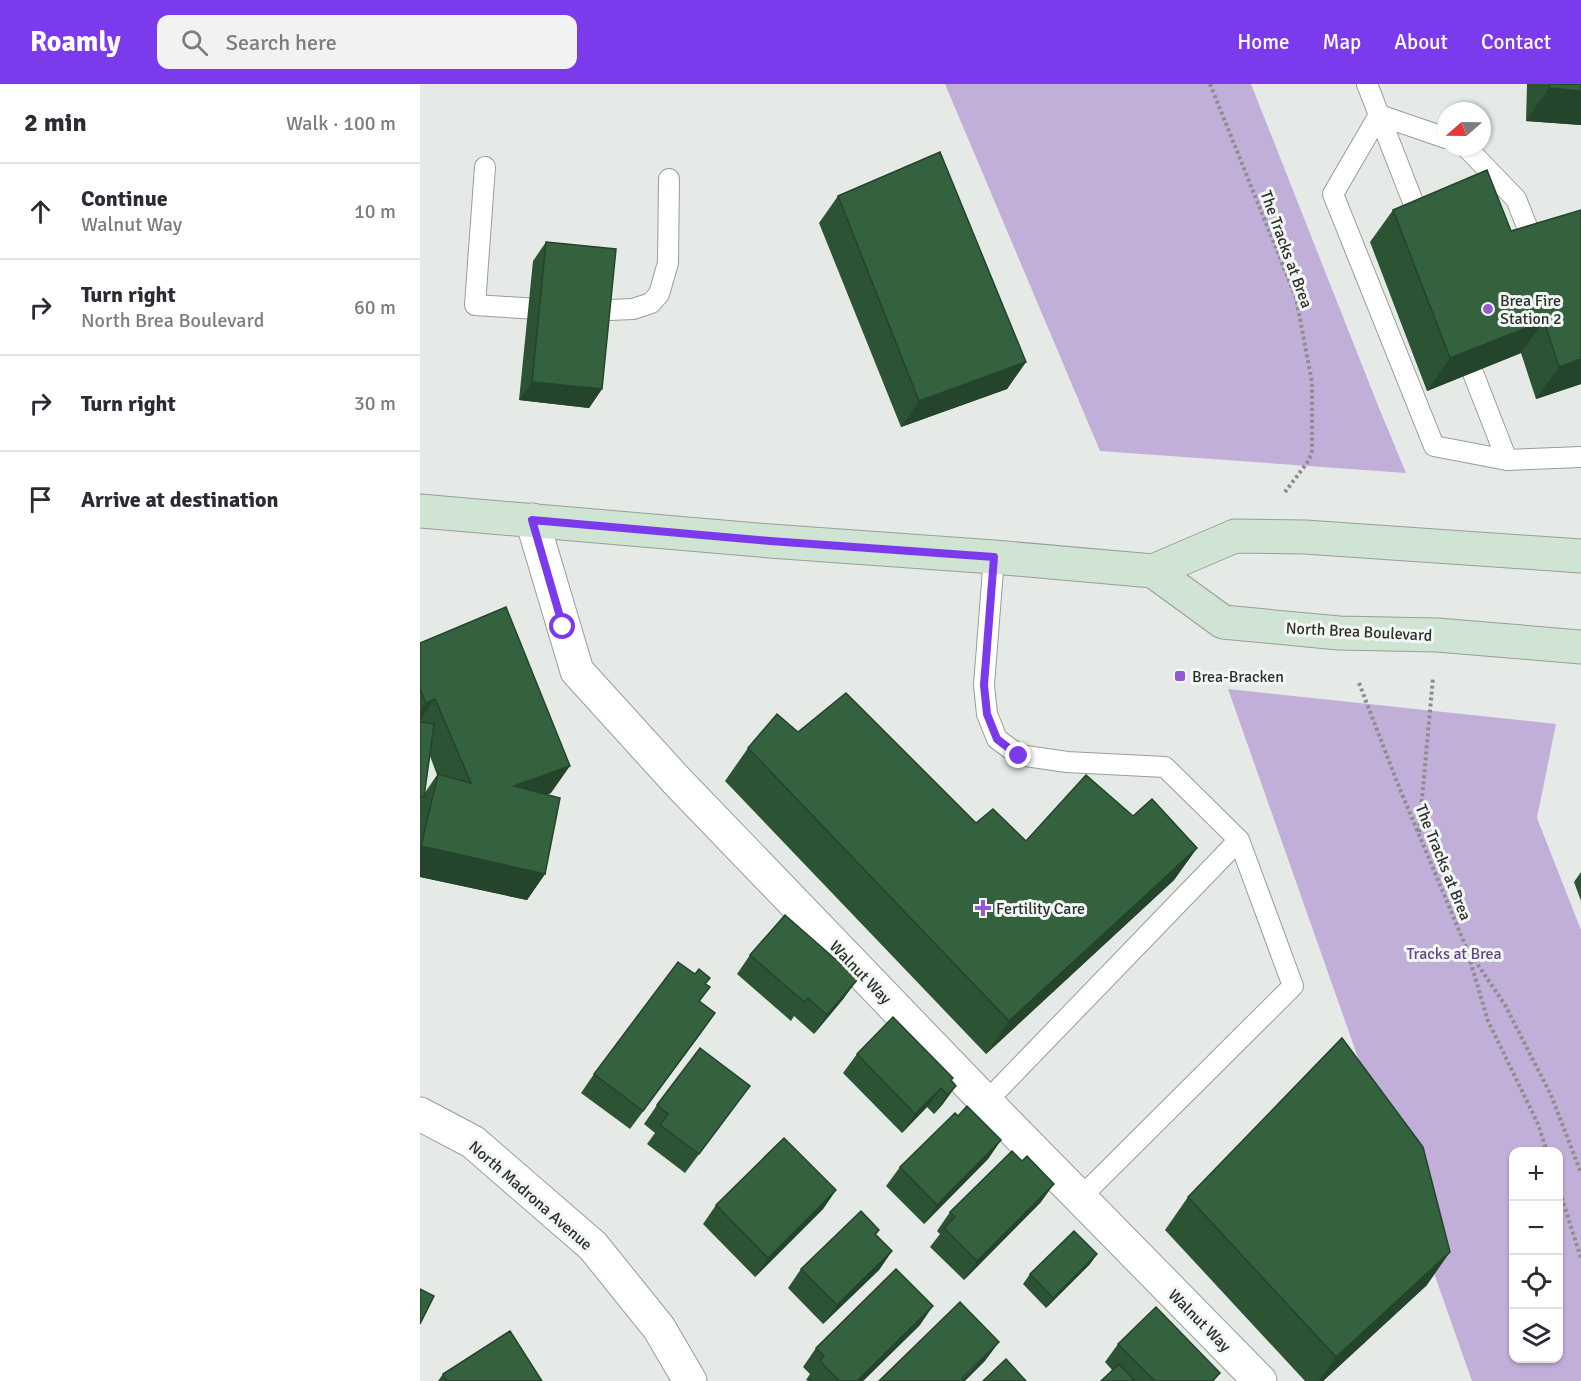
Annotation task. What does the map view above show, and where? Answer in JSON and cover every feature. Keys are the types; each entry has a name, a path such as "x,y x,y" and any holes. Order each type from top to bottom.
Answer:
{"main road":[{"path":"420,511 1153,571 1235,536 1305,537 1581,556"},
{"name":"North Brea Boulevard","path":"1153,571 1223,622 1339,633 1437,634 1581,647"}],"street":[{"name":"Walnut Way","path":"532,520 577,670 676,780 1079,1199 1260,1381"},
{"name":"North Madrona Avenue","path":"420,1114 473,1142 592,1246 659,1328 690,1381"}],"lane":[{"path":"1367,84 1420,220"},
{"path":"1380,115 1437,135"},
{"path":"1380,115 1333,194 1434,446 1507,460 1581,457"},
{"path":"1475,156 1516,199 1536,249"},
{"path":"485,167 475,305 528,309 598,312 633,309 651,303 659,294 668,263 669,179"},
{"path":"1473,373 1507,460"},
{"path":"994,557 984,685 987,714 997,739 1019,756 1067,762 1165,767 1239,840 1293,986 1079,1199"},
{"path":"986,1102 1239,840"}],"path":[{"name":"The Tracks at Brea","path":"1210,84 1296,298 1312,382 1312,453 1285,492"},
{"path":"1419,833 1437,634"},
{"name":"The Tracks at Brea","path":"1359,683 1466,947 1505,1005 1546,1085 1581,1173"},
{"path":"1466,947 1488,1021 1538,1124 1545,1147"},
{"path":"1563,1201 1581,1258"}],"green space":[{"path":"945,84 1251,84 1406,473 1100,451"},
{"name":"Tracks at Brea","path":"1228,689 1556,724 1537,818 1581,930 1581,1381 1472,1381"}],"building":[{"path":"1549,84 1581,84 1581,91 1549,88"},
{"path":"940,152 1026,362 919,401 838,196"},
{"name":"Brea Fire Station 2","path":"1487,170 1511,231 1581,210 1581,359 1559,367 1544,321 1450,358 1393,210"},
{"path":"546,242 616,249 602,389 532,382"},
{"path":"506,607 570,766 514,786 560,798 545,874 421,846 438,774 471,783 435,699 426,703 420,689 420,643"},
{"path":"846,693 976,823 993,809 1026,841 1086,775 1133,816 1152,799 1197,848 1009,1021 748,748 777,714 798,732"},
{"path":"420,722 434,724 424,797 420,796"},
{"path":"785,915 858,979 827,1015 808,998 804,1002 750,955"},
{"path":"678,962 695,974 699,969 710,978 705,984 710,987 699,1001 715,1013 643,1111 594,1074"},
{"path":"893,1017 953,1078 951,1080 956,1086 947,1095 941,1088 915,1114 857,1054"},
{"path":"1342,1038 1423,1147 1450,1252 1336,1357 1188,1197"},
{"path":"700,1048 750,1086 699,1154 660,1125 668,1114 657,1105"},
{"path":"967,1106 1001,1140 937,1205 900,1167 955,1113 958,1116"},
{"path":"784,1138 836,1190 768,1258 716,1205"},
{"path":"1012,1151 1022,1161 1027,1156 1054,1184 977,1261 944,1228 955,1217 950,1212"},
{"path":"861,1211 879,1230 875,1234 892,1251 837,1305 801,1269"},
{"path":"1074,1231 1097,1254 1053,1298 1030,1274"},
{"path":"896,1269 933,1306 857,1381 839,1381 820,1361 824,1356 816,1348"},
{"path":"420,1289 434,1296 420,1324"},
{"path":"960,1302 999,1342 962,1378 963,1381 879,1381"},
{"path":"1156,1307 1220,1373 1212,1381 1155,1381 1118,1344"},
{"path":"510,1331 542,1381 447,1381 443,1374"},
{"path":"1006,1359 1026,1381 983,1381"},
{"path":"1119,1364 1135,1381 1101,1381"}],"place":[{"name":"Brea Fire Station 2","path":"1488,309"},
{"name":"Brea-Bracken","path":"1180,676"},
{"name":"Fertility Care","path":"983,908"}],"route":[{"path":"563,627 532,520 770,541 994,557 984,685 987,714 997,739 1019,756"}]}
